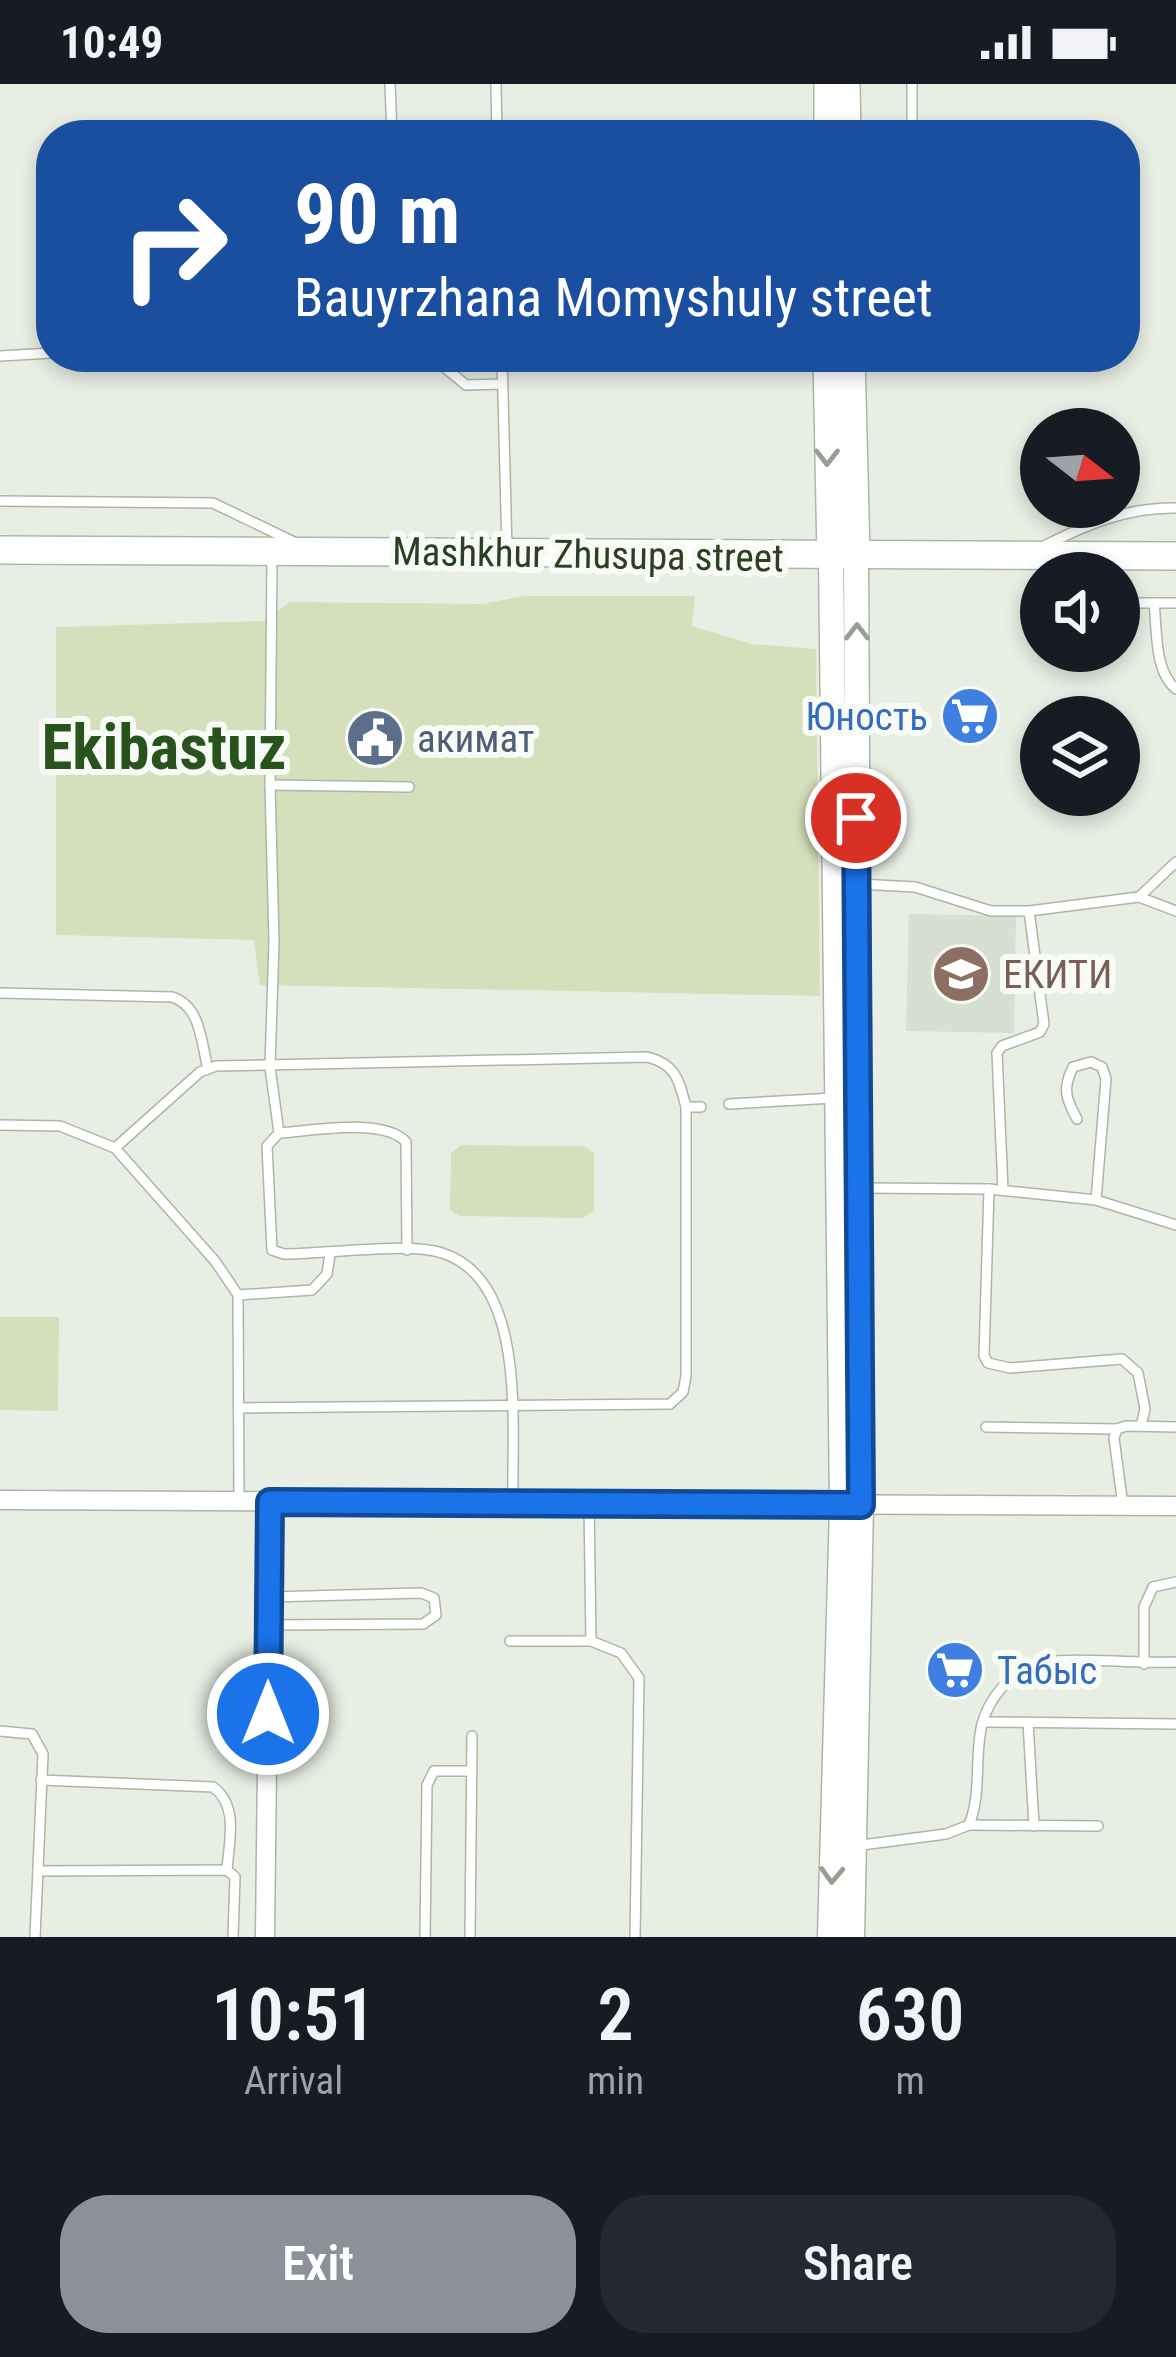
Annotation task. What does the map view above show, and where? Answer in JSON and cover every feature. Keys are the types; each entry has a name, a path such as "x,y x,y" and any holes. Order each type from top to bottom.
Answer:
{"main road":[{"path":"828,84 828,120"},
{"path":"846,84 847,120"},
{"path":"828,372 843,555"},
{"path":"843,555 850,372"},
{"name":"Mashkhur Zhusupa street","path":"0,550 1020,560"},
{"name":"Mashkhur Zhusupa street","path":"1140,557 1176,556"}],"street":[{"path":"843,555 856,884 847,1097"},
{"path":"843,555 852,1937"},
{"path":"0,1500 1176,1506"},
{"path":"265,1937 270,1502"},
{"path":"830,1937 851,1506"}],"lane":[{"path":"390,84 391,120"},
{"path":"496,84 497,120"},
{"path":"912,84 912,120"},
{"path":"0,356 36,353"},
{"path":"450,372 466,385 502,384"},
{"path":"502,372 507,554"},
{"path":"0,501 213,503 315,552"},
{"path":"1046,552 1096,520 1176,508"},
{"path":"272,551 270,1067 279,1133"},
{"path":"1140,603 1176,603"},
{"path":"1154,603 1162,667 1168,683 1176,688"},
{"path":"270,785 409,787"},
{"path":"1139,897 1176,862"},
{"path":"856,884 915,887 991,911 1139,897 1176,911"},
{"path":"1003,1190 997,1053 1002,1046 1040,1032 1045,1024 1029,911"},
{"path":"0,994 183,1000 193,1009 208,1069"},
{"path":"116,1148 208,1069 647,1057 663,1060 677,1072 686,1107 686,1376 682,1392 670,1404 239,1408"},
{"path":"1077,1120 1066,1099 1065,1083 1073,1067 1091,1062 1102,1066 1106,1079 1096,1200"},
{"path":"729,1104 847,1097"},
{"path":"686,1107 700,1107"},
{"path":"0,1125 60,1126 116,1148 238,1295 239,1502"},
{"path":"407,1250 406,1142 396,1131 279,1133 267,1146 272,1250 284,1254 442,1253 491,1289 506,1329 513,1504"},
{"path":"848,1188 989,1189 1096,1200 1176,1225"},
{"path":"989,1189 984,1356 988,1363 1010,1368 1121,1359 1138,1373 1145,1409 1141,1426"},
{"path":"238,1295 312,1290 327,1274 330,1254"},
{"path":"986,1427 1176,1427"},
{"path":"1118,1430 1114,1438 1123,1506"},
{"path":"590,1504 591,1641"},
{"path":"1144,1664 1144,1607 1153,1587 1176,1582"},
{"path":"268,1624 423,1624 436,1616 434,1598 421,1593 269,1597"},
{"path":"510,1641 591,1641 621,1653 639,1678 635,1937"},
{"path":"969,1825 977,1804 983,1722 994,1697 1011,1677 1039,1662 1176,1662"},
{"path":"983,1722 1176,1724"},
{"path":"1028,1722 1034,1826"},
{"path":"0,1731 32,1734 43,1754 35,1937"},
{"path":"470,1937 472,1736"},
{"path":"425,1937 427,1785 434,1772 472,1771"},
{"path":"41,1780 213,1787 226,1797 230,1811 227,1870"},
{"path":"854,1846 946,1834 969,1825 1098,1826"},
{"path":"38,1871 227,1870 235,1877 233,1937"}],"shaded area":[{"name":"ЕКИТИ","path":"909,914 1016,916 1014,1033 906,1031"}],"green space":[{"path":"525,596 695,596 692,626 751,644 816,649 820,996 260,985 254,940 56,935 56,627 264,621 290,602 483,604"},
{"path":"461,1145 584,1146 594,1153 594,1211 582,1218 460,1216 450,1210 451,1153"},
{"path":"0,1317 59,1317 58,1411 0,1410"}],"place":[{"name":"Юность","path":"970,716"},
{"name":"акимат","path":"375,738"},
{"name":"ЕКИТИ","path":"961,974"},
{"name":"Табыс","path":"955,1670"}],"district":[{"name":"Ekibastuz","path":"164,747"}],"route":[{"path":"268,1714 270,1502 861,1505 856,818"}]}
